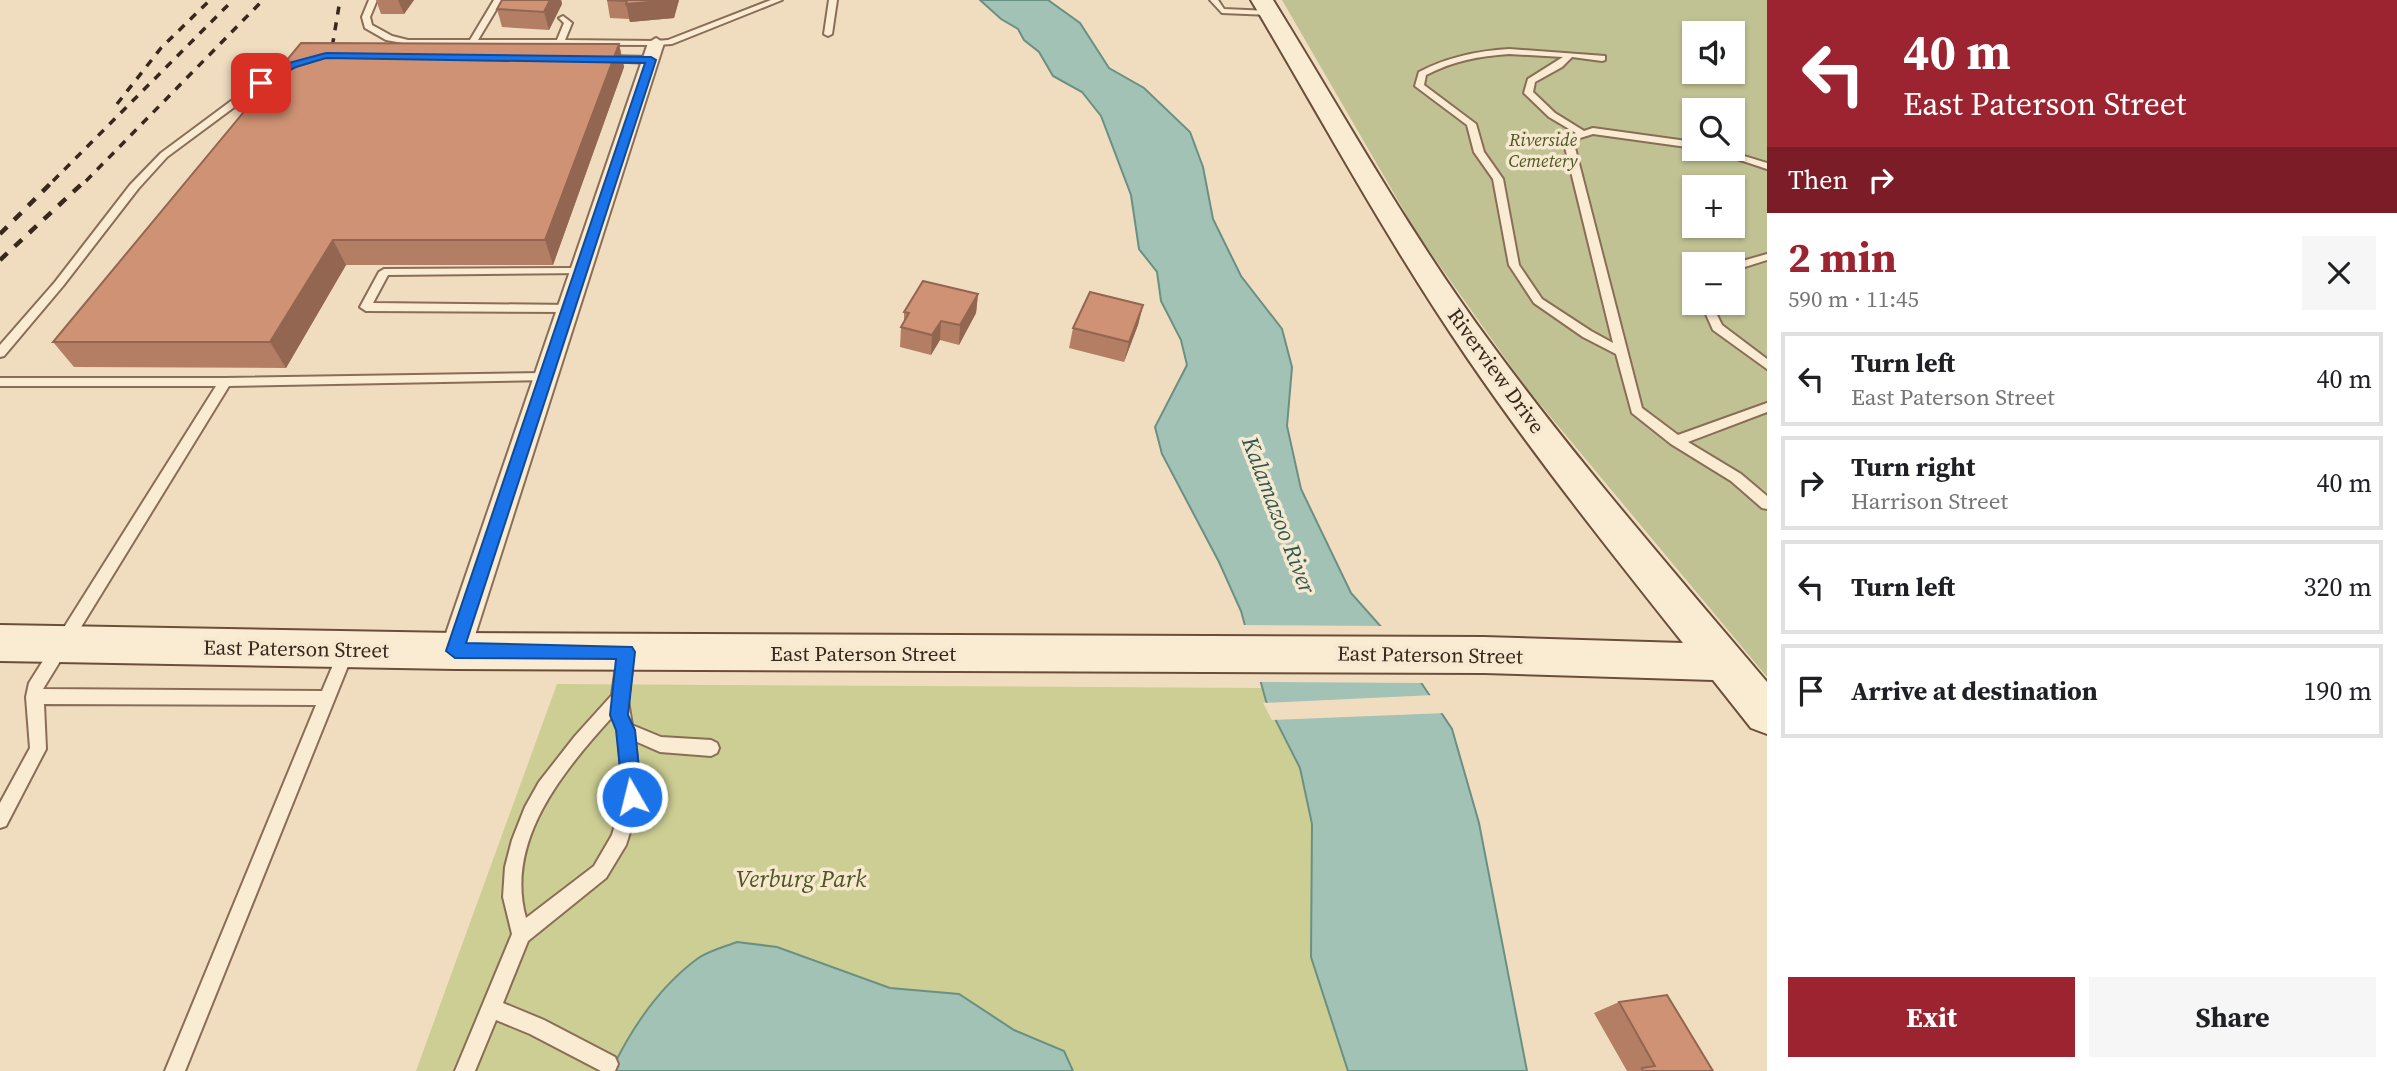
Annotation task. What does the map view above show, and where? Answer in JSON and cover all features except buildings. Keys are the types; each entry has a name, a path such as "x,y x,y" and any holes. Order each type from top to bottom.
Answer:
{"street":[{"name":"Riverview Drive","path":"1266,7 1427,273 1480,352 1595,505 1767,714"},
{"path":"455,651 654,52"},
{"name":"East Paterson Street","path":"0,643 455,651 1484,655 1726,662"}],"lane":[{"path":"373,0 366,17 368,26 389,38 408,42 560,43 654,52"},
{"path":"473,42 498,0"},
{"path":"597,59 654,52 669,43 778,0"},
{"path":"828,34 833,0"},
{"path":"1214,0 1222,11 1266,7"},
{"path":"560,43 568,23 562,18"},
{"path":"1602,58 1484,53 1438,64 1422,74 1419,86 1471,124 1479,152 1498,179 1514,265 1538,301 1587,334 1620,351"},
{"path":"1570,55 1559,65 1531,81 1528,93 1552,115 1583,134"},
{"path":"0,353 59,284 134,187 164,155 261,83 303,61"},
{"path":"1682,143 1593,131 1569,143 1636,411 1658,432 1735,477 1767,504"},
{"path":"1745,159 1767,166"},
{"path":"1745,264 1767,257"},
{"path":"568,308 366,307 384,272 580,271"},
{"path":"1712,315 1717,327 1767,365"},
{"path":"0,382 545,377"},
{"path":"0,820 38,749 34,697 36,688 225,382"},
{"path":"1676,441 1767,407"},
{"path":"175,1071 347,650"},
{"path":"465,1071 521,934 600,872 620,839 632,797 626,730 619,715 626,652"},
{"path":"34,697 327,698"},
{"path":"521,934 512,898 515,857 532,812 551,776 619,698"},
{"path":"626,730 660,744 711,748"},
{"path":"491,1008 537,1027 607,1064"}],"green space":[{"name":"Riverside Cemetery","path":"1282,0 1767,0 1767,677 1524,385 1418,235"},
{"name":"Verburg Park","path":"557,684 1263,688 1300,768 1312,824 1311,957 1348,1071 416,1071"}],"water":[{"name":"Kalamazoo River","path":"980,0 1048,0 1080,23 1109,68 1144,88 1190,132 1203,167 1213,219 1241,276 1282,329 1292,367 1287,426 1301,489 1351,593 1392,639 1452,729 1479,823 1527,1071 1348,1071 1311,957 1312,824 1300,768 1266,701 1241,611 1219,562 1162,454 1155,427 1187,365 1181,340 1161,301 1157,272 1139,249 1131,195 1101,116 1082,92 1053,76 1039,52 1024,40 1018,29 1001,19"},
{"path":"737,942 777,947 890,988 959,994 1014,1030 1064,1051 1073,1071 611,1071 647,1010 670,983 701,956"}],"pier":[{"path":"1241,625 1385,626 1426,683 1257,682"},
{"path":"1434,695 1446,713 1272,720 1263,703"}],"railway":[{"path":"117,104 161,48 210,0"},
{"path":"53,181 233,0"},
{"path":"86,181 263,0"},
{"path":"324,60 333,42 340,0"},
{"path":"0,260 87,179"},
{"path":"0,234 53,181"}],"route":[{"path":"261,83 292,65 326,55 651,60 455,651 626,652 619,715 626,730 632,797"}]}
